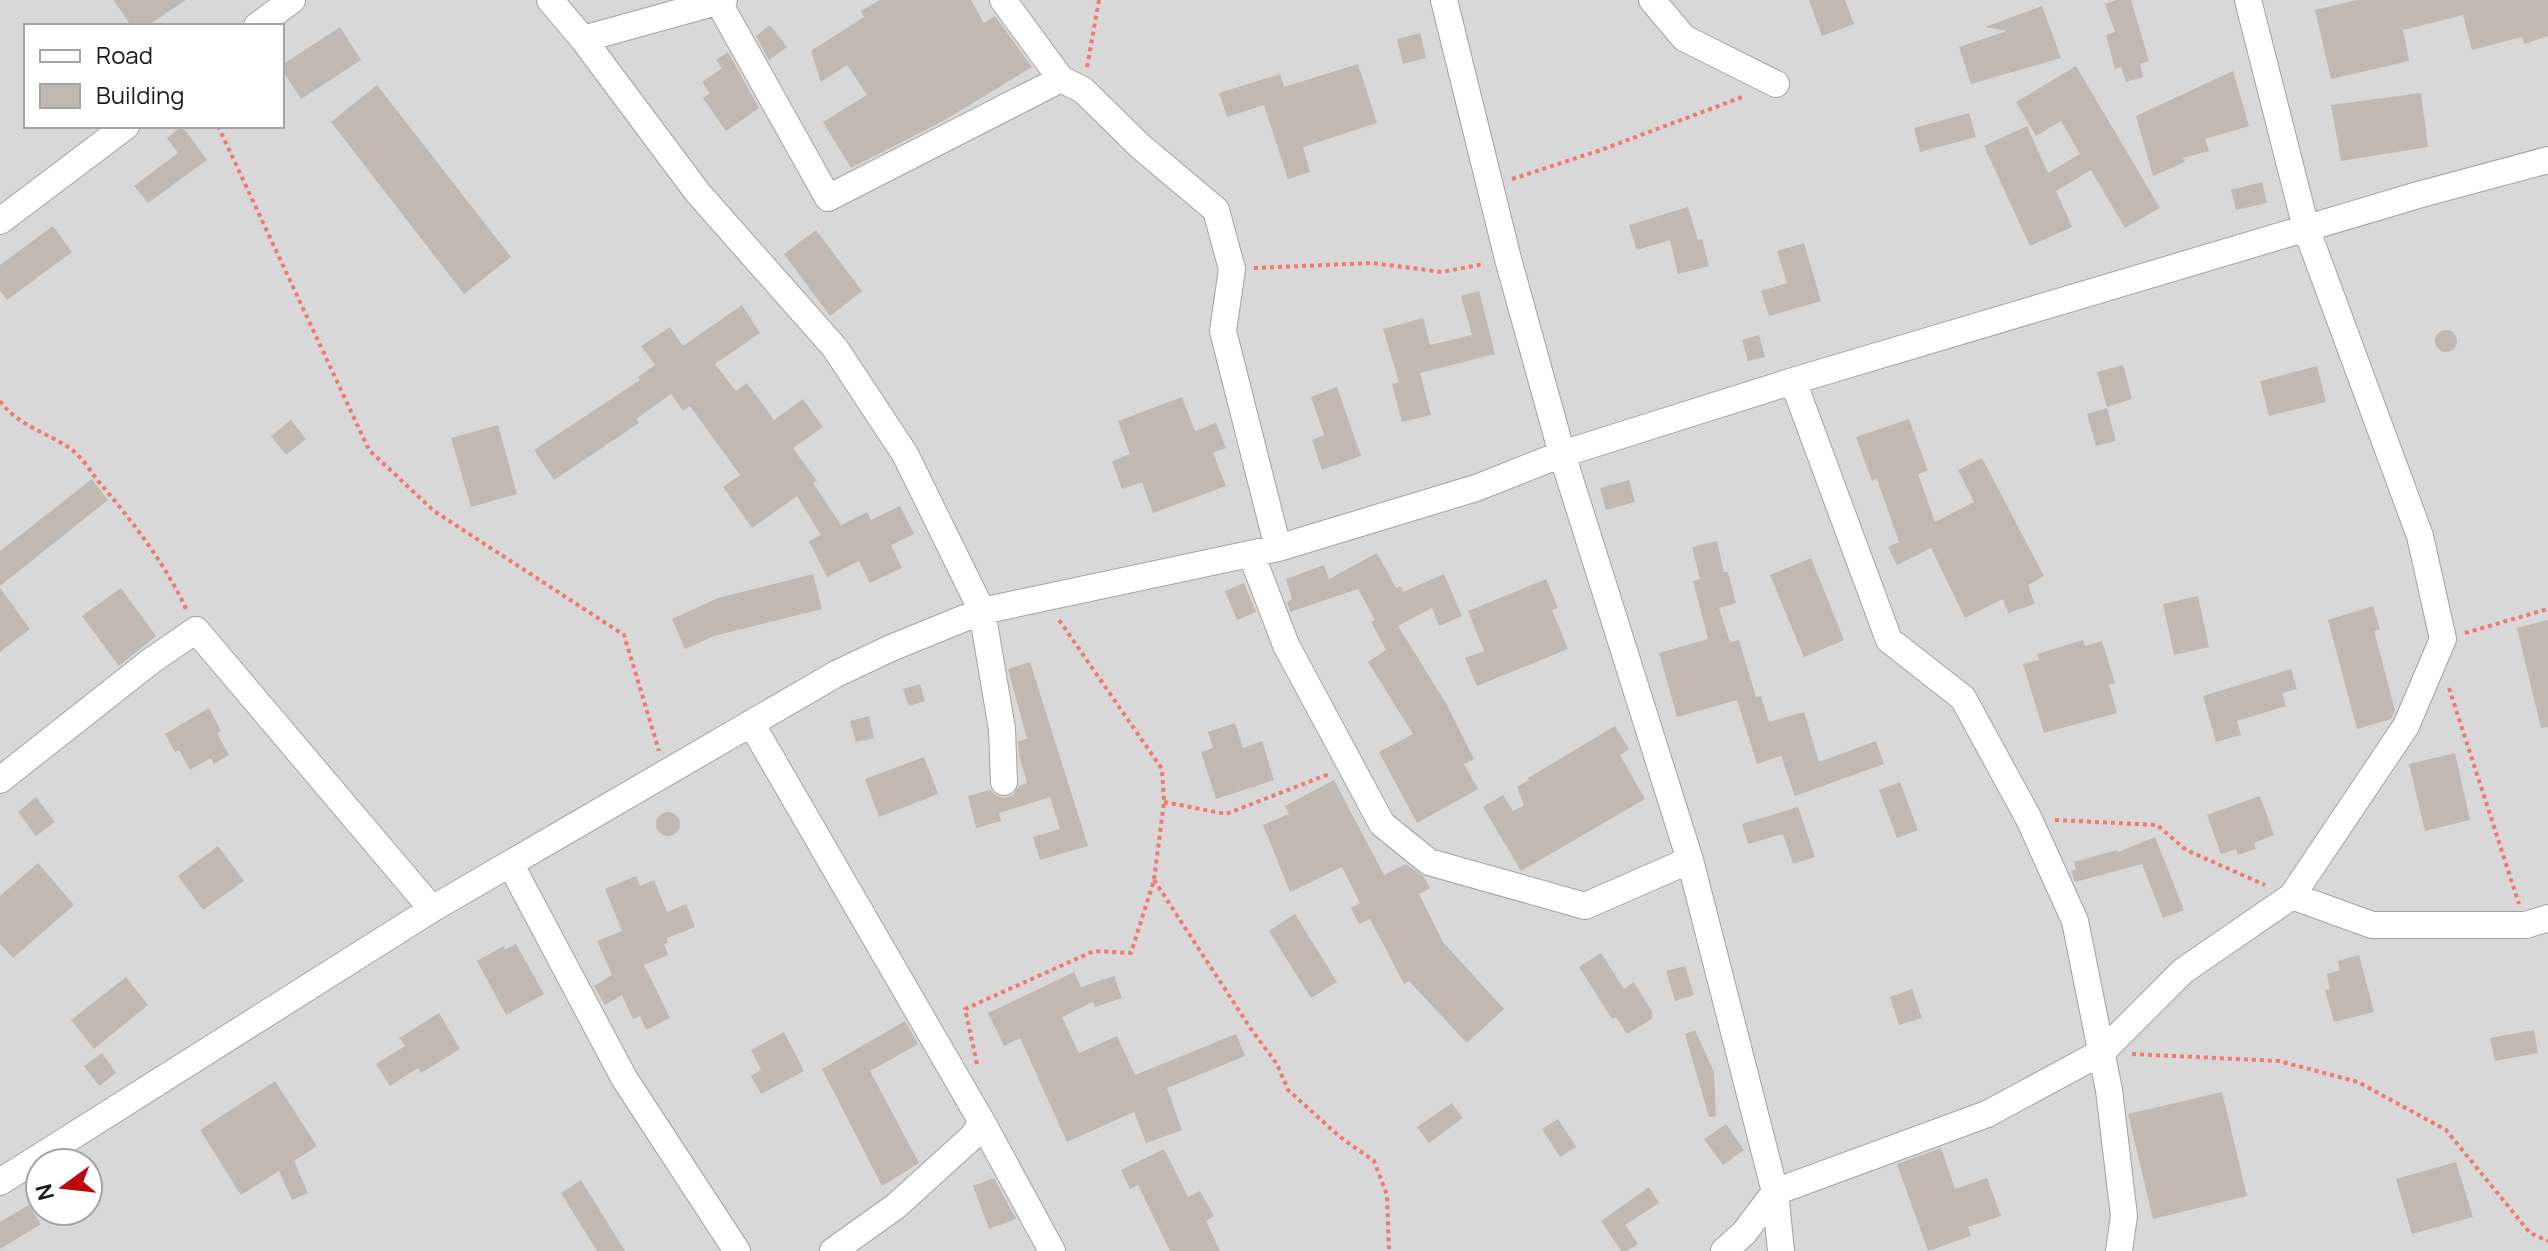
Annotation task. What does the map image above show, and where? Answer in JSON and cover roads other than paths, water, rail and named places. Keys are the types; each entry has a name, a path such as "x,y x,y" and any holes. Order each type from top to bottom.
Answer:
{"street":[{"path":"260,24 292,0"},
{"path":"550,0 583,39 698,193 835,348 905,454 982,611 1002,729 1004,782"},
{"path":"1003,0 1072,84 1216,210 1232,269 1223,331 1278,548"},
{"path":"1444,0 1508,259 1562,454 1690,860 1775,1192 1781,1251"},
{"path":"1652,0 1684,38 1776,84"},
{"path":"1724,1251 1744,1233 1775,1192 1987,1114 2102,1052 2183,971 2292,896 2406,726 2443,639 2420,536 2306,228 2248,0"},
{"path":"583,39 722,1 828,198 1072,84"},
{"path":"0,221 123,128"},
{"path":"0,1182 432,909 665,773 836,674 982,611 1252,556 1476,488 1562,454 1793,381 2306,228 2548,160"},
{"path":"1793,381 1889,640 1963,698 2029,819 2075,921 2109,1090 2124,1216 2119,1251"},
{"path":"1252,556 1286,645 1382,824 1429,862 1585,906 1690,860"},
{"path":"0,780 151,661 196,630 432,909"},
{"path":"751,723 982,1122 1052,1251"},
{"path":"511,865 624,1078 737,1251"},
{"path":"2292,896 2372,925 2537,922"},
{"path":"833,1251 896,1206 973,1136 982,1122"}]}
